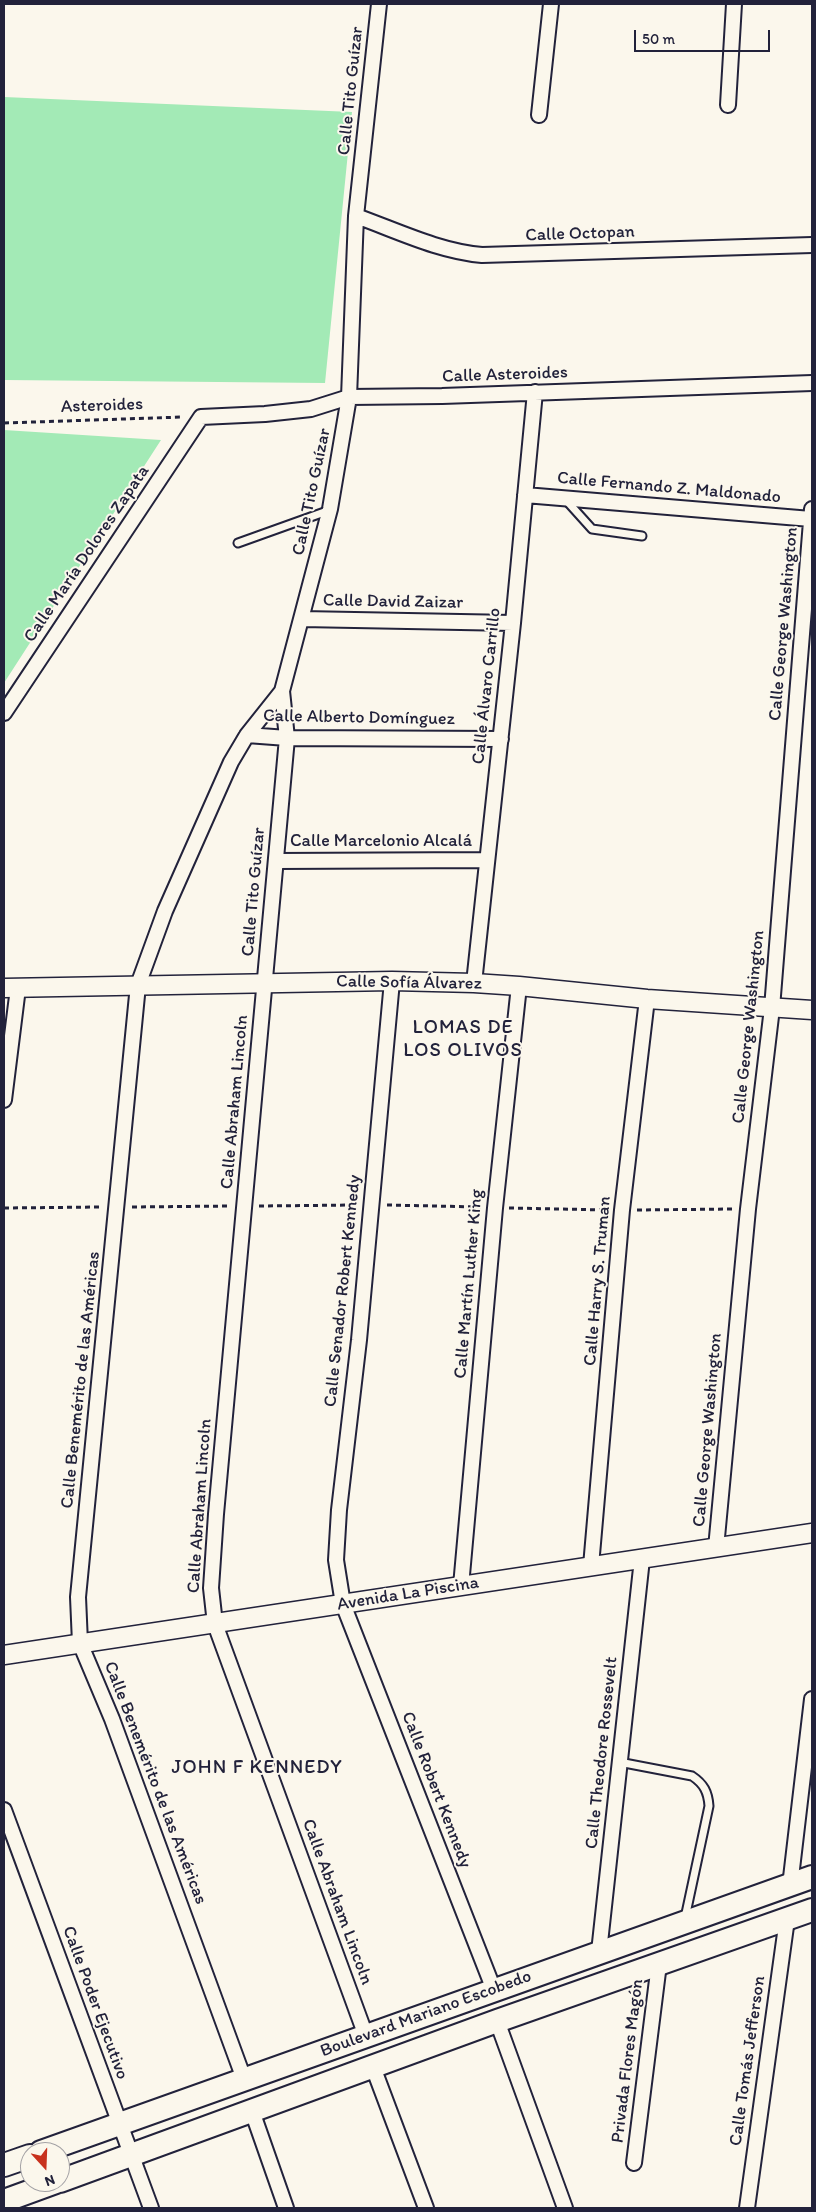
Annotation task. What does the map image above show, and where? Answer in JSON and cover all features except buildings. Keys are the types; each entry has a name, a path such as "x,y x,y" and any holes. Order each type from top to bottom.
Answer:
{"main road":[{"name":"Boulevard Mariano Escobedo","path":"69,2142 599,1952 812,1878"},
{"name":"Boulevard Mariano Escobedo","path":"70,2177 497,2021 812,1910"},
{"path":"4,2165 20,2159"},
{"path":"4,2201 29,2192"}],"street":[{"name":"Calle Tito Guízar","path":"266,983 287,738 282,691 330,509 349,398 356,216 379,4"},
{"path":"539,114 551,4"},
{"path":"728,105 734,4"},
{"name":"Calle Octopan","path":"356,216 438,247 460,253 482,255 812,245"},
{"name":"Calle Asteroides","path":"201,417 265,414 311,409 349,398 812,383"},
{"name":"Calle Álvaro Carrillo","path":"474,983 513,623 535,392"},
{"name":"Calle María Dolores Zapata","path":"4,713 201,417"},
{"name":"Calle Fernando Z. Maldonado","path":"525,495 812,514"},
{"name":"Calle George Washington","path":"716,1548 748,1209 772,1008 812,514"},
{"name":"Calle David Zaizar","path":"302,619 513,623"},
{"name":"Calle Benemérito de las Américas","path":"244,2079 112,1719 80,1643 78,1597 138,984 165,911 231,762 247,735 282,691"},
{"name":"Calle Alberto Domínguez","path":"247,735 287,738 501,739"},
{"name":"Calle Marcelonio Alcalá","path":"276,861 487,860"},
{"name":"Calle Senador Robert Kennedy","path":"343,1604 336,1560 339,1510 360,1330 392,982"},
{"name":"Calle Abraham Lincoln","path":"266,983 216,1514 211,1588 215,1624 366,2036"},
{"name":"Calle Sofía Álvarez","path":"8,990 138,984 474,983 647,999 812,1010"},
{"name":"Calle Martín Luther King","path":"461,1586 494,1218 519,986"},
{"path":"4,1100 8,990"},
{"name":"Calle Harry S. Truman","path":"591,1566 622,1210 647,999"},
{"name":"Avenida La Piscina","path":"4,1655 812,1532"},
{"name":"Calle Theodore Rossevelt","path":"599,1952 642,1559"},
{"name":"Calle Robert Kennedy","path":"343,1604 494,1990"},
{"path":"790,1886 812,1699"},
{"name":"Calle Poder Ejecutivo","path":"4,1810 151,2208"},
{"name":"Calle Tomás Jefferson","path":"747,2208 787,1919"},
{"name":"Privada Flores Magón","path":"634,2163 659,1964"},
{"path":"497,2021 565,2208"},
{"path":"373,2067 426,2208"},
{"path":"252,2111 286,2208"}],"lane":[{"path":"565,499 592,529 642,536"},
{"path":"238,543 330,509"},
{"path":"620,1762 692,1776 700,1782 708,1794 709,1806 684,1923"}],"path":[{"name":"Asteroides","path":"4,424 201,417"}],"green space":[{"path":"4,97 352,112 325,383 4,380"},
{"path":"4,430 161,440 4,683"}],"district":[{"name":"LOMAS DE LOS OLIVOS","path":"463,1040"},
{"name":"JOHN F KENNEDY","path":"257,1768"}]}
